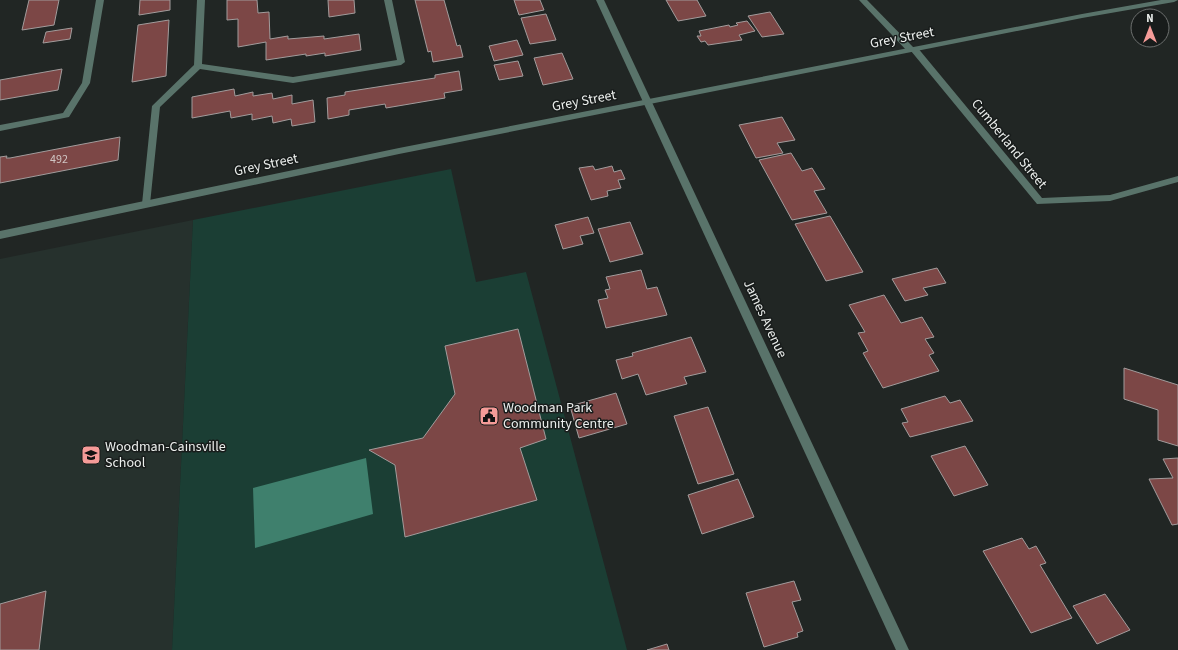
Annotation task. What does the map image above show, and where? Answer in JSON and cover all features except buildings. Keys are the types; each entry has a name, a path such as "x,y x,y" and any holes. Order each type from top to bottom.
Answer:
{"street":[{"path":"0,128 66,115 86,83 100,0"},
{"path":"146,204 156,106 198,66 201,0"},
{"path":"198,66 293,80 402,62 388,0"},
{"name":"James Avenue","path":"600,0 903,650"},
{"path":"863,0 913,50"},
{"name":"Grey Street","path":"0,235 399,151 1082,16 1172,0"},
{"name":"Cumberland Street","path":"913,50 1040,202 1110,198 1178,179"}],"shaded area":[{"path":"451,169 476,282 526,272 627,650 172,650 193,220"},
{"name":"Woodman-Cainsville School","path":"193,220 172,650 0,650 0,259"},
{"path":"366,458 373,514 255,548 253,488"}],"place":[{"name":"Woodman Park Community Centre","path":"489,416"},
{"name":"Woodman-Cainsville School","path":"91,455"}]}
